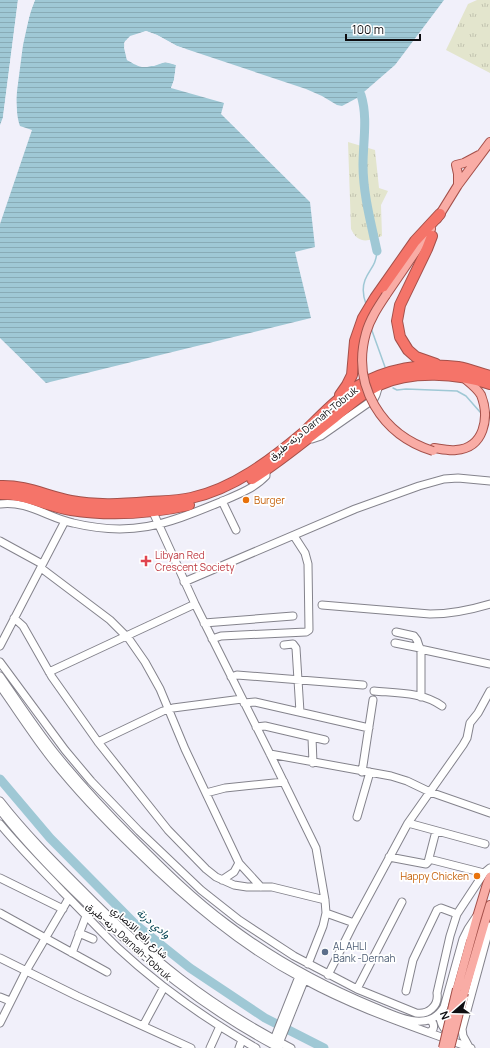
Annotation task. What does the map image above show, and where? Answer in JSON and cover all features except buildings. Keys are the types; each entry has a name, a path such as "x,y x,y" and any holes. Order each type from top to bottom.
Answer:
{"highway":[{"path":"332,406 350,380 353,370 355,341 363,318 375,298 415,241 440,214"},
{"path":"432,236 400,305 397,316 397,327 402,342 412,354 416,357 442,366"},
{"name":"درنه-طبرق Darnah-Tobruk","path":"0,486 10,485 27,488 62,500 104,505 170,501 191,498 222,487 257,468 292,441 355,387 383,374 407,368 442,366 457,367 490,376"},
{"name":"درنه-طبرق Darnah-Tobruk","path":"0,494 19,495 60,508 85,512 120,513 184,506 201,502 237,486 266,470 361,396 379,385 402,377 430,375 463,377 490,384"}],"main road":[{"path":"490,142 458,186 388,296 375,320 368,342 366,365 371,388 381,410 398,429 411,438 434,449 455,454 470,449 482,440 490,427"},
{"path":"388,296 432,236 462,188 490,148"},
{"path":"458,186 456,165 464,164 481,154"},
{"path":"434,449 450,450 466,448 477,441 485,430 488,418 484,400 477,389 463,377"},
{"path":"450,1048 476,917 487,884 488,873"},
{"path":"442,1048 490,907"}],"street":[{"path":"0,504 14,503 24,505 65,521 110,530 128,530 158,525 222,501 259,482 266,476 266,470"},
{"path":"184,582 355,509 427,483 444,479 458,478 490,481"},
{"path":"222,501 236,530"},
{"path":"152,510 184,582 316,848 326,900 326,913 323,926 308,964"},
{"path":"0,646 65,521"},
{"path":"212,638 221,636 308,631 308,564 306,553 294,536"},
{"path":"0,541 42,566 102,614 126,636 150,670 160,688 185,749 239,863 261,887"},
{"path":"49,672 195,604"},
{"path":"322,606 446,614 490,604"},
{"path":"204,623 293,616"},
{"path":"14,618 23,626 49,672 98,742 159,821 206,869 222,880 240,886 277,888 326,900"},
{"path":"396,632 414,636 417,640 420,648 421,697"},
{"path":"396,643 490,664"},
{"path":"284,645 293,644 296,648 300,712"},
{"path":"0,654 9,672"},
{"path":"0,662 9,672 65,750 103,794 191,881 239,920 308,964 357,989 419,1013 427,1012 435,1005 438,998 437,993 456,914 488,873 429,858"},
{"path":"231,677 237,675 363,686"},
{"path":"0,676 54,752 103,809 174,879 200,902 302,978 334,989 381,1010 415,1021 423,1022 430,1020 439,1014 444,1007 468,929 476,917"},
{"path":"0,686 37,739 78,790 162,876 227,931 260,954 302,978 351,1003 470,1048"},
{"path":"374,691 404,693 421,697 442,706"},
{"path":"328,975 354,923 408,823 468,738 470,723 478,713 490,691"},
{"path":"362,772 372,700"},
{"path":"98,742 158,713 168,710 243,701 255,702 369,728"},
{"path":"256,727 265,726 325,740"},
{"path":"312,738 313,763"},
{"path":"270,754 362,772 370,772 402,780 430,792 490,813"},
{"path":"357,817 370,772"},
{"path":"206,793 225,788 284,782"},
{"name":"شارع رافع الانصاري","path":"0,801 49,858 148,953 181,980 216,1005 277,1042 291,1048"},
{"name":"درنه-طبرق Darnah-Tobruk","path":"0,810 40,856 116,931 162,972 186,991 224,1016 277,1042"},
{"path":"408,823 485,844"},
{"path":"0,824 32,860 110,940 164,987 220,1026 256,1048"},
{"path":"389,857 425,865 428,863 436,831"},
{"path":"222,880 234,872 239,863"},
{"path":"0,878 63,909"},
{"path":"0,1023 26,971 69,898"},
{"path":"357,989 402,902"},
{"path":"490,907 490,918"},
{"path":"406,991 413,960 437,910 441,908 456,914"},
{"path":"0,913 107,972"},
{"path":"326,913 354,923"},
{"path":"72,953 86,916"},
{"path":"233,928 239,920"},
{"path":"470,1048 464,1039 462,1029 490,926"},
{"path":"110,940 116,931"},
{"path":"79,933 93,940"},
{"path":"448,946 461,949"},
{"path":"0,958 191,1048"},
{"path":"277,1042 302,978"},
{"path":"143,1026 164,987"},
{"path":"0,997 10,1001"},
{"path":"439,1014 442,1025 446,1031 455,1033 462,1029"},
{"path":"429,1032 434,1027 430,1020"},
{"path":"210,1048 220,1026"},
{"path":"239,1048 242,1040"}],"green space":[{"path":"477,0 490,0 490,73 446,50 468,4"},
{"path":"348,142 375,150 379,188 388,191 381,205 382,236 368,240 361,240 357,238 351,229"}],"water":[{"path":"0,0 18,0 3,117 0,125"},
{"path":"35,0 444,0 395,65 357,98 342,106 337,105 306,89 177,46 146,31 128,38 124,43 127,60 138,66 147,67 166,62 176,65 174,80 171,88 224,103 221,114 310,202 315,247 295,252 311,318 46,383 0,338 0,224 32,130 20,126 17,114 17,82 23,44"}],"pier":[{"path":"18,0 20,0 5,117 3,117"},
{"path":"33,0 35,0 30,13 23,45 16,99 17,120 15,119 14,99 21,44 28,12"},
{"path":"146,31 186,49 186,51 176,48 146,33 131,38 126,43 128,58 140,65 153,64 165,60 178,64 174,88 171,88 174,80 176,65 165,62 154,66 140,66 127,60 124,48 125,41 130,36"}],"waterway":[{"path":"361,95 365,121 363,165 364,187 377,251"},
{"path":"366,304 363,286 374,264 377,251"},
{"path":"371,328 385,367"},
{"path":"393,388 397,390 457,391 466,396 480,412"},
{"name":"وادي درنة","path":"0,779 50,838 135,924 190,968 265,1018 324,1048"}],"place":[{"name":"Burger","path":"246,500"},
{"name":"Libyan Red Crescent Society","path":"146,561"},
{"name":"Happy Chicken","path":"477,876"},
{"name":"AL AHLI Bank -Dernah","path":"325,952"}]}
